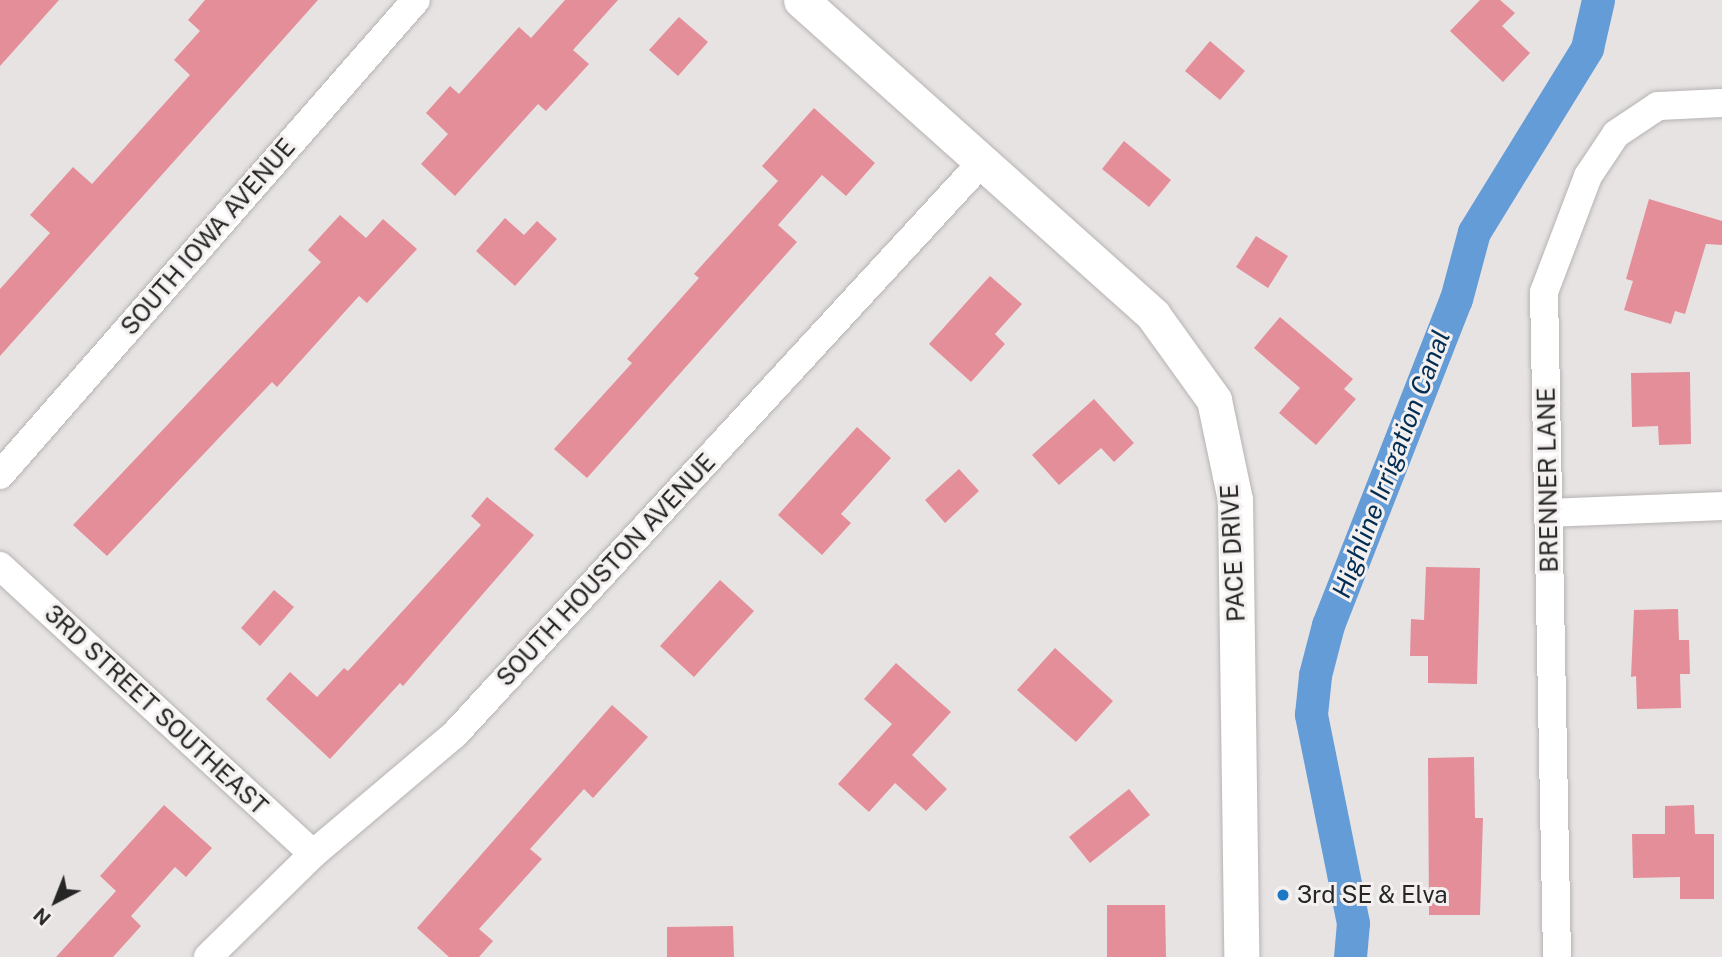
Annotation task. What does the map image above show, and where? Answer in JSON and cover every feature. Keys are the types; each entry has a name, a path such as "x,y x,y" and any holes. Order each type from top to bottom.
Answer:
{"street":[{"name":"SOUTH IOWA AVENUE","path":"0,475 416,0"},
{"name":"PACE DRIVE","path":"801,0 1153,314 1214,400 1235,500 1241,957"},
{"name":"BRENNER LANE","path":"1557,957 1545,292 1583,187 1616,134 1658,106 1722,103"},
{"name":"SOUTH HOUSTON AVENUE","path":"208,957 313,854 455,734 982,162"},
{"path":"1548,513 1722,506"},
{"name":"3RD STREET SOUTHEAST","path":"0,566 313,854"}],"building":[{"path":"0,0 59,0 0,66"},
{"path":"205,0 318,0 0,356 0,289 50,233 30,215 73,167 92,184 190,75 174,60 200,31 188,20"},
{"path":"565,0 618,0 573,50 589,64 546,111 538,104 455,196 421,164 448,134 426,113 450,86 459,94 519,27 531,38"},
{"path":"1480,0 1500,0 1515,13 1502,26 1530,53 1503,82 1450,31"},
{"path":"679,17 708,42 678,76 649,50"},
{"path":"1210,41 1245,71 1220,100 1185,71"},
{"path":"814,108 875,163 846,196 822,175 778,225 797,242 587,478 554,449 632,363 627,359 699,278 694,274 778,181 762,166"},
{"path":"1124,141 1171,180 1149,207 1102,169"},
{"path":"1649,199 1722,221 1722,245 1706,244 1685,314 1675,311 1671,324 1624,310 1633,281 1626,279"},
{"path":"340,215 366,238 383,219 417,249 367,303 359,296 277,387 272,382 107,556 73,525 321,262 308,250"},
{"path":"505,218 524,235 537,221 557,239 515,286 476,251"},
{"path":"1256,236 1288,256 1268,288 1236,267"},
{"path":"990,276 1022,304 995,334 1005,344 971,382 929,344"},
{"path":"1280,317 1353,379 1344,389 1356,399 1316,445 1279,413 1300,388 1254,348"},
{"path":"1690,372 1691,444 1659,445 1658,426 1632,427 1631,373"},
{"path":"1094,399 1134,443 1114,462 1101,448 1059,485 1032,455"},
{"path":"857,427 891,458 841,514 851,523 822,555 778,515"},
{"path":"959,469 979,491 945,523 925,500"},
{"path":"487,497 534,535 403,686 400,683 330,759 266,699 290,672 317,697 344,668 348,671 481,525 471,516"},
{"path":"1426,567 1480,568 1477,684 1428,683 1428,656 1410,656 1411,619 1424,620"},
{"path":"720,580 754,611 694,677 660,646"},
{"path":"274,590 294,607 260,646 241,628"},
{"path":"1678,609 1679,640 1689,640 1690,674 1680,674 1681,708 1637,709 1636,676 1631,677 1634,610"},
{"path":"1055,648 1113,701 1076,742 1017,690"},
{"path":"896,663 951,712 912,755 947,789 926,811 895,783 869,812 838,784 892,724 864,699"},
{"path":"612,705 648,737 593,798 584,789 530,849 542,859 479,929 493,941 479,957 449,957 417,928"},
{"path":"1474,757 1475,818 1483,818 1480,915 1429,915 1428,758"},
{"path":"1129,789 1150,815 1090,863 1069,837"},
{"path":"164,805 212,848 186,877 175,867 131,916 141,926 113,957 56,957 116,891 100,876"},
{"path":"1694,805 1695,834 1714,834 1714,899 1680,899 1680,877 1633,878 1632,834 1665,834 1665,806"},
{"path":"1107,905 1165,905 1166,957 1107,957"},
{"path":"733,926 734,957 667,957 667,927"}],"waterway":[{"name":"Highline Irrigation Canal","path":"1350,957 1353,923 1311,714 1315,675 1328,625 1456,299 1474,232 1587,48 1598,0"}],"place":[{"name":"3rd SE & Elva","path":"1283,895"}]}
